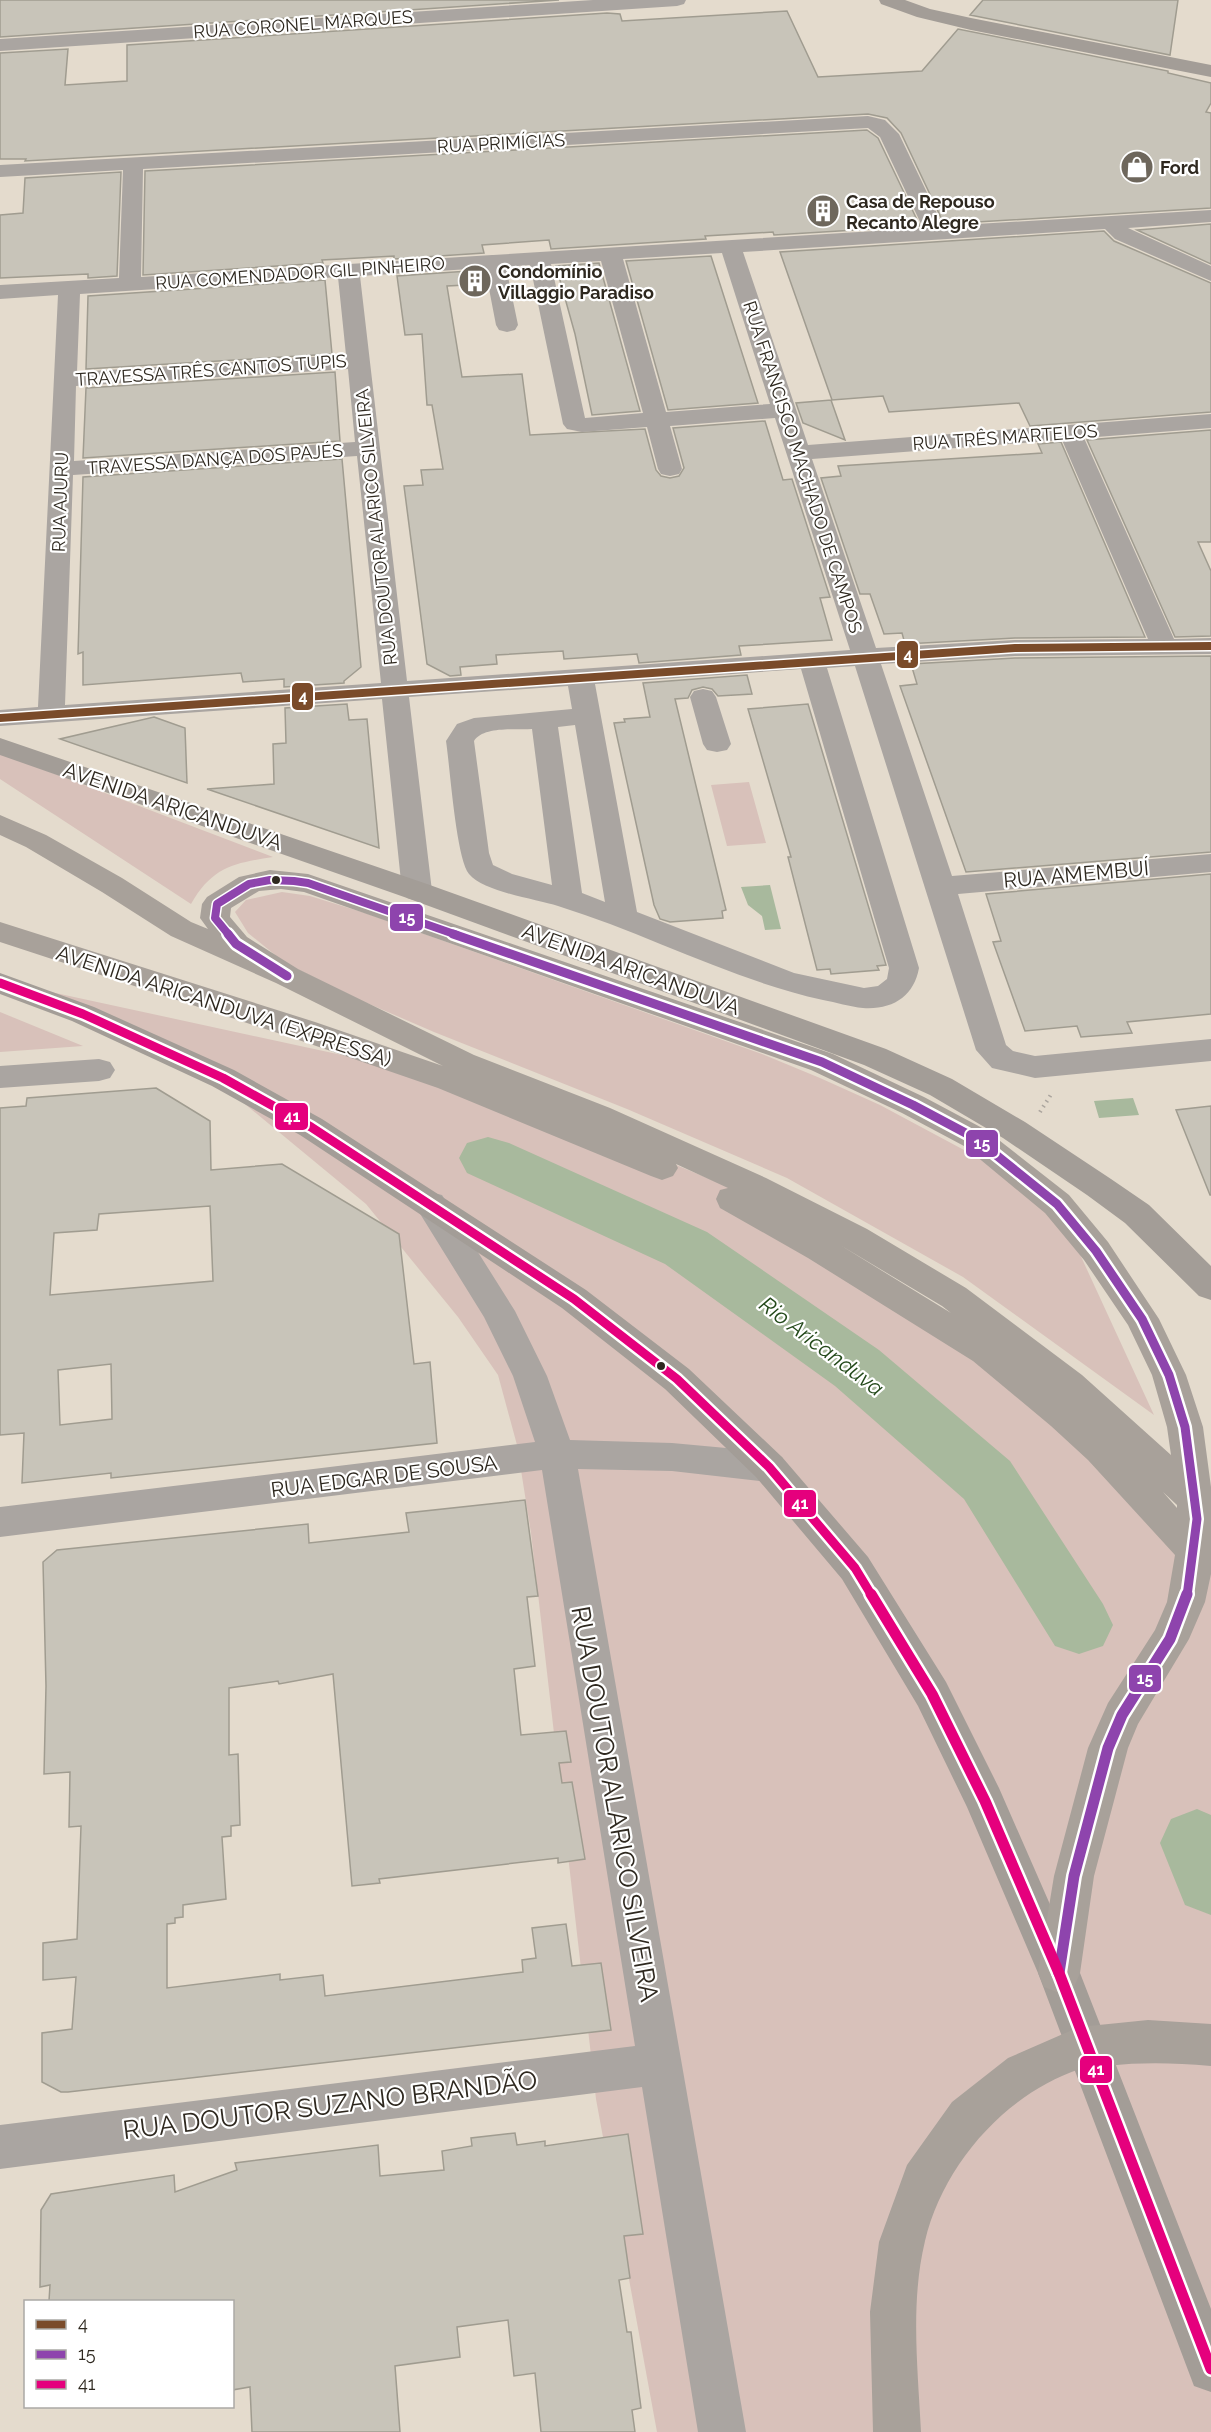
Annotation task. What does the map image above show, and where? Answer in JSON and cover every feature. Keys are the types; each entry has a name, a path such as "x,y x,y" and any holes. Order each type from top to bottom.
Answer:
{"highway":[{"path":"0,800 39,824 71,848 112,885"},
{"path":"0,824 36,841 112,885 181,929 288,976"},
{"path":"1059,1973 1074,1876 1108,1748 1122,1715 1170,1639 1199,1600 1197,1519 1185,1427 1169,1375 1142,1319 1096,1251 1057,1204 975,1138 913,1104 822,1062 308,883 279,879 255,880 231,891 217,904 215,918 236,944 288,976 456,1072 738,1202 820,1249 985,1351 1064,1416 1101,1450 1211,1569"},
{"name":"AVENIDA ARICANDUVA (EXPRESSA)","path":"0,932 304,1030 456,1072"},
{"path":"456,1072 599,1116 754,1185 855,1238 954,1297 1070,1385 1211,1516"},
{"path":"897,2432 893,2312 902,2242 923,2181 967,2117 1023,2073 1079,2048 1148,2041 1211,2045"}],"main road":[{"path":"888,0 924,13 971,24 1211,71"},
{"name":"AVENIDA ARICANDUVA","path":"0,746 417,891 875,1057 941,1087 1014,1130 1137,1214 1211,1287"},
{"path":"0,983 83,1014 223,1078 311,1126 574,1299 677,1379 769,1467 855,1568 932,1694 985,1800 1059,1973 1211,2369"},
{"path":"1137,1214 1211,1260"}],"street":[{"name":"RUA CORONEL MARQUES","path":"0,45 533,4 677,0"},
{"name":"RUA PRIMÍCIAS","path":"0,171 868,122 878,124 889,134 936,233"},
{"path":"130,284 133,164"},
{"name":"RUA COMENDADOR GIL PINHEIRO","path":"0,292 1211,216"},
{"path":"1110,222 1123,234 1211,274"},
{"name":"RUA FRANCISCO MACHADO DE CAMPOS","path":"730,246 941,886 992,1050 1003,1060 1035,1067 1211,1050"},
{"path":"610,253 670,469"},
{"path":"539,258 576,424 784,410"},
{"path":"494,261 507,325"},
{"name":"RUA DOUTOR ALARICO SILVEIRA","path":"348,270 417,891"},
{"name":"RUA AJURU","path":"51,716 69,287"},
{"name":"TRAVESSA TRÊS CANTOS TUPIS","path":"65,380 358,361"},
{"name":"RUA TRÊS MARTELOS","path":"798,453 1211,421"},
{"path":"1070,432 1165,648"},
{"name":"TRAVESSA DANÇA DOS PAJÉS","path":"61,469 368,448"},
{"path":"0,718 580,676 700,684 812,661 1015,648 1211,646"},
{"path":"588,716 484,724 467,730 460,741 475,853 481,870 502,881 568,899 623,918 788,982 864,998 886,995 901,983 904,968 812,661"},
{"path":"580,676 623,918"},
{"path":"700,684 717,744"},
{"path":"544,720 568,899"},
{"name":"RUA AMEMBUÍ","path":"941,886 1211,863"},
{"path":"0,1077 99,1070"},
{"name":"RUA DOUTOR ALARICO SILVEIRA","path":"430,1204 498,1311 530,1376 557,1454 722,2432"},
{"name":"RUA EDGAR DE SOUSA","path":"0,1522 557,1454 672,1457 769,1467"},
{"name":"RUA DOUTOR SUZANO BRANDÃO","path":"0,2146 660,2064"}],"path":[{"path":"1041,1110 1055,1088"}],"shaded area":[{"path":"0,753 273,857 235,865 216,874 191,904 0,779"},
{"path":"749,782 766,843 727,846 711,785"},
{"path":"770,885 781,929 765,930 762,916 748,905 741,887"},
{"path":"282,892 310,896 365,913 762,1054 880,1105 992,1165 1066,1224 1154,1415 963,1277 787,1178 627,1109 434,1032 360,1000 285,963 248,933 235,912 246,900"},
{"path":"0,981 490,1087 736,1190 1110,1434 1211,1558 1211,2432 657,2432 596,2099 531,1533 517,1445 498,1375 458,1317 366,1204 228,1090"},
{"path":"0,1012 83,1046 0,1052"},
{"path":"1133,1098 1139,1115 1099,1118 1094,1101"}],"building":[{"path":"0,0 559,0 0,37"},
{"path":"983,0 1178,0 1170,55 970,15"},
{"path":"787,11 818,77 922,71 958,29 1168,71 1168,73 1211,83 1211,103 1206,112 1211,113 1211,208 944,224 901,133 887,118 868,114 25,161 26,159 0,159 0,53 68,49 65,85 127,81 127,45 607,13 620,14 622,21"},
{"path":"867,130 878,138 920,226 774,235 773,232 705,236 706,239 551,249 549,240 482,245 484,253 394,259 394,256 322,260 323,263 143,275 145,171"},
{"path":"121,172 117,276 88,278 88,274 0,278 0,215 23,213 25,178"},
{"path":"1211,224 1211,264 1137,230"},
{"path":"1104,231 1114,241 1211,283 1211,412 1030,426 1019,403 889,412 883,396 832,400 780,252"},
{"path":"711,256 758,403 668,410 626,261"},
{"path":"599,263 640,411 592,415 575,334 556,266"},
{"path":"483,270 486,284 447,286 462,377 522,374 530,435 645,429 656,470 661,476 670,478 679,476 684,468 673,428 765,421 783,480 792,479 830,597 820,598 832,640 739,646 741,655 639,663 637,654 564,659 563,651 496,655 497,664 460,667 461,675 450,676 427,664 404,486 423,485 421,470 443,469 432,405 427,405 422,334 405,335 397,276"},
{"path":"325,280 332,354 86,369 88,296"},
{"path":"335,372 340,441 83,458 86,388"},
{"path":"831,400 845,440 803,423 796,403"},
{"path":"1211,430 1211,542 1198,542 1211,571 1211,636 1175,637 1087,440"},
{"path":"1061,442 1145,637 1015,638 905,644 902,633 884,634 870,594 860,594 821,478 841,476 838,466 1042,453 1038,444"},
{"path":"342,459 361,667 344,683 284,687 284,679 243,682 241,673 83,685 83,652 78,654 83,477"},
{"path":"1211,656 1211,852 966,872 900,686 917,684 911,664 1015,658"},
{"path":"747,675 752,694 718,696 712,689 703,687 692,690 688,698 675,699 726,910 722,911 723,918 670,922 660,919 654,905 614,723 625,722 624,719 650,717 643,683"},
{"path":"347,704 349,720 367,719 379,848 207,789 274,784 273,744 286,743 285,708"},
{"path":"808,704 886,965 877,966 879,970 831,974 830,969 817,970 788,857 791,857 748,709"},
{"path":"154,717 185,728 187,783 60,739"},
{"path":"1211,874 1211,1014 1127,1022 1132,1033 1081,1037 1077,1026 1025,1031 993,942 1001,941 986,894"},
{"path":"156,1088 210,1121 211,1170 282,1164 399,1234 414,1364 430,1362 437,1443 111,1478 111,1473 22,1483 24,1433 0,1435 0,1108 26,1106 27,1098","holes":["210,1206 213,1281 50,1295 54,1233 97,1230 99,1214","111,1364 112,1419 60,1425 58,1370"]},
{"path":"1211,1106 1211,1195 1210,1195 1176,1110"},
{"path":"525,1500 538,1596 527,1597 535,1666 514,1669 521,1735 566,1731 571,1762 559,1763 562,1783 572,1782 585,1859 558,1863 558,1858 379,1879 380,1883 352,1886 333,1674 279,1684 278,1681 229,1688 229,1755 238,1754 240,1825 231,1826 231,1836 222,1837 226,1899 183,1905 183,1917 175,1918 175,1923 167,1924 167,1988 280,1974 280,1980 323,1975 325,1996 523,1972 522,1960 536,1958 532,1928 566,1924 572,1966 601,1963 611,2030 68,2092 61,2092 42,2082 42,2033 72,2029 76,1977 43,1980 43,1943 77,1939 81,1826 69,1827 70,1772 44,1774 46,1686 43,1562 57,1550 308,1524 309,1543 409,1532 406,1513"},
{"path":"515,2133 517,2145 545,2141 545,2146 628,2134 643,2234 624,2236 630,2278 619,2280 627,2332 631,2332 641,2408 632,2410 635,2432 541,2432 535,2373 514,2376 508,2320 457,2327 460,2357 395,2366 400,2432 252,2432 250,2387 234,2390 234,2300 49,2300 50,2285 40,2287 41,2210 51,2194 174,2175 175,2192 237,2170 235,2163 378,2145 380,2176 444,2170 442,2151 472,2146 471,2138"}],"waterway":[{"name":"Rio Aricanduva","path":"488,1158 686,1248 857,1368 987,1480 1079,1625"},
{"name":"Rio Aricanduva","path":"1197,1843 1211,1881"}],"transit line":[{"name":"4","path":"0,718 1015,648 1211,646"},
{"name":"15","path":"287,976 236,944 215,918 217,904 239,888 259,881 281,880 308,883 822,1062 913,1105 975,1138 1057,1204 1096,1251 1142,1319 1169,1375 1185,1427 1197,1519 1186,1602 1170,1639 1122,1715 1108,1748 1074,1876 1059,1973"},
{"name":"41","path":"0,983 83,1014 223,1078 311,1127 574,1299 677,1379 769,1467 855,1568 932,1694 985,1801 1059,1973 1211,2369"}],"place":[{"name":"Ford","path":"1137,167"},
{"name":"Casa de Repouso Recanto Alegre","path":"823,211"},
{"name":"Condomínio Villaggio Paradiso","path":"475,281"}]}
